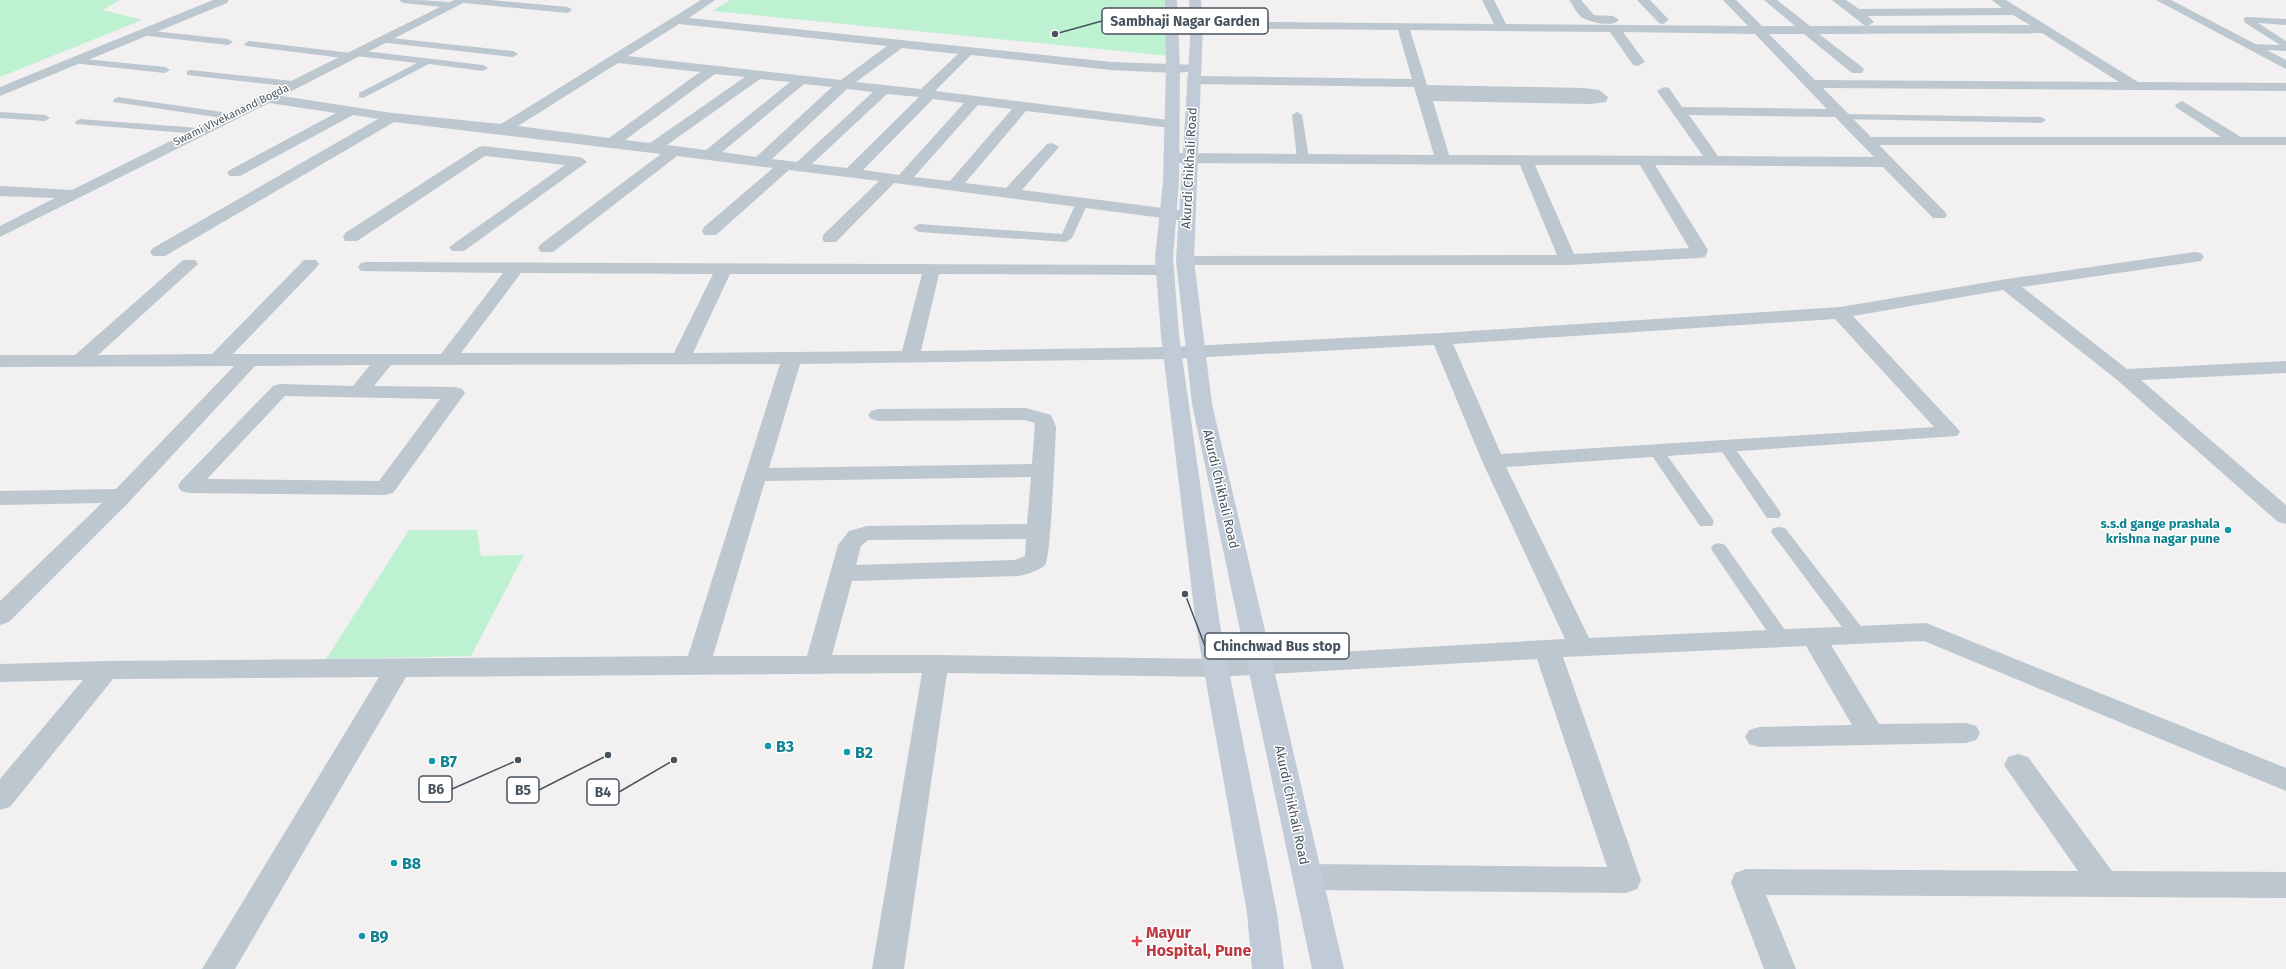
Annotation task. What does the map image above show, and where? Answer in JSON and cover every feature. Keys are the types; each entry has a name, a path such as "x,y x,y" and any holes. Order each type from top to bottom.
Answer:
{"main road":[{"path":"1171,0 1170,24 1187,73 1171,124 1180,158"},
{"name":"Akurdi Chikhali Road","path":"1195,0 1197,25 1187,73 1177,215 1185,261 1202,404 1328,969"},
{"path":"1177,215 1165,270 1172,353 1196,543 1216,668 1262,913 1268,969"}],"street":[{"path":"0,92 222,0"},
{"path":"504,129 709,0"},
{"path":"1488,0 1502,28"},
{"path":"1575,0 1588,16 1596,19 1662,20 1754,25 1808,30 2044,29"},
{"path":"1643,0 1662,20"},
{"path":"1729,0 1939,215"},
{"path":"1770,0 1857,70"},
{"path":"1838,0 1877,29"},
{"path":"1998,0 2135,86"},
{"path":"2162,0 2286,65"},
{"name":"Swami VIvekanand Bogda","path":"0,232 72,194 460,2"},
{"path":"1856,13 2016,11"},
{"path":"1977,12 2002,29"},
{"path":"676,20 1187,73 1422,89 1601,100 1601,97 1594,93 1584,92 1422,89"},
{"path":"1170,24 1614,29 1754,25"},
{"path":"1402,26 1443,159"},
{"path":"1614,29 1638,62"},
{"path":"759,162 844,85 900,43"},
{"path":"850,174 969,50"},
{"path":"616,59 927,94 1171,124"},
{"path":"611,143 712,70"},
{"path":"652,149 757,75"},
{"path":"709,155 801,80"},
{"path":"1812,84 2286,87"},
{"path":"710,231 792,166 884,89"},
{"path":"1664,91 1714,161"},
{"path":"265,98 392,117 504,129 1177,215"},
{"path":"830,238 897,179 974,100"},
{"path":"2182,104 2238,141"},
{"path":"954,187 1022,106"},
{"path":"235,173 350,111"},
{"path":"1678,111 1842,115"},
{"path":"158,252 392,117"},
{"path":"534,156 566,137"},
{"path":"1867,141 2286,141"},
{"path":"1010,194 1052,147"},
{"path":"351,237 482,151 579,162 458,247"},
{"path":"547,248 674,151"},
{"path":"1180,158 1888,162"},
{"path":"1525,160 1568,260"},
{"path":"1185,261 1568,260 1699,253 1699,250 1644,160"},
{"path":"0,191 72,194"},
{"path":"0,361 792,358 1172,353 1440,339 1840,313 2007,284 2195,257"},
{"path":"80,361 189,264"},
{"path":"217,360 310,264"},
{"path":"367,267 1165,270"},
{"path":"447,359 516,268"},
{"path":"681,358 724,268"},
{"path":"910,356 932,269"},
{"path":"2007,284 2124,376 2286,517"},
{"path":"1493,461 1950,432 1840,313"},
{"path":"1440,339 1493,461 1581,647"},
{"path":"698,665 792,358"},
{"path":"0,616 122,496 250,360"},
{"path":"359,392 386,360"},
{"path":"2124,376 2286,367"},
{"path":"280,390 359,392 455,393 385,488 189,486 280,390"},
{"path":"842,572 1019,568 1036,560 1046,427 1044,419 1037,415 878,415"},
{"path":"756,475 1043,470"},
{"path":"2261,495 2286,494"},
{"path":"0,498 122,496"},
{"path":"817,665 850,545 857,536 867,533 1038,531"},
{"path":"0,673 106,670 397,670 698,665 936,664 1216,668 1261,664 1581,647 1926,632 2286,780"},
{"path":"1813,636 1871,734"},
{"path":"1308,877 1626,880 1547,649"},
{"path":"888,969 936,664"},
{"path":"0,799 106,670"},
{"path":"218,969 397,670"},
{"path":"1759,737 1966,733"},
{"path":"2018,764 2104,884"},
{"path":"1780,969 1746,882 2286,885"}],"lane":[{"path":"403,0 460,2 568,10"},
{"path":"2286,22 2247,20 2286,47"},
{"path":"143,33 228,42"},
{"path":"382,40 512,54"},
{"path":"249,44 428,61 483,68"},
{"path":"2251,47 2286,47"},
{"path":"75,61 165,70"},
{"path":"362,95 428,61"},
{"path":"190,73 293,84"},
{"path":"118,100 230,116"},
{"path":"0,115 45,118"},
{"path":"1297,115 1303,158"},
{"path":"1842,115 2042,120"},
{"path":"80,122 199,131"},
{"path":"919,228 1066,238 1082,203"},
{"path":"1726,446 1773,514"},
{"path":"1656,450 1706,522"},
{"path":"1779,532 1857,634"},
{"path":"1719,549 1781,638"}],"green space":[{"path":"0,0 120,0 103,10 142,20 0,77"},
{"path":"730,0 1170,0 1170,56 712,11"},
{"path":"409,530 477,530 481,556 524,555 471,656 326,659"}],"place":[{"name":"Sambhaji Nagar Garden","path":"1055,34"},
{"name":"s.s.d gange prashala krishna nagar pune","path":"2228,530"},
{"name":"Chinchwad Bus stop","path":"1185,594"},
{"name":"B3","path":"768,746"},
{"name":"B2","path":"847,752"},
{"name":"B5","path":"608,755"},
{"name":"B6","path":"518,760"},
{"name":"B4","path":"674,760"},
{"name":"B7","path":"432,761"},
{"name":"B8","path":"394,863"},
{"name":"B9","path":"362,936"},
{"name":"Mayur Hospital, Pune","path":"1137,941"}]}
